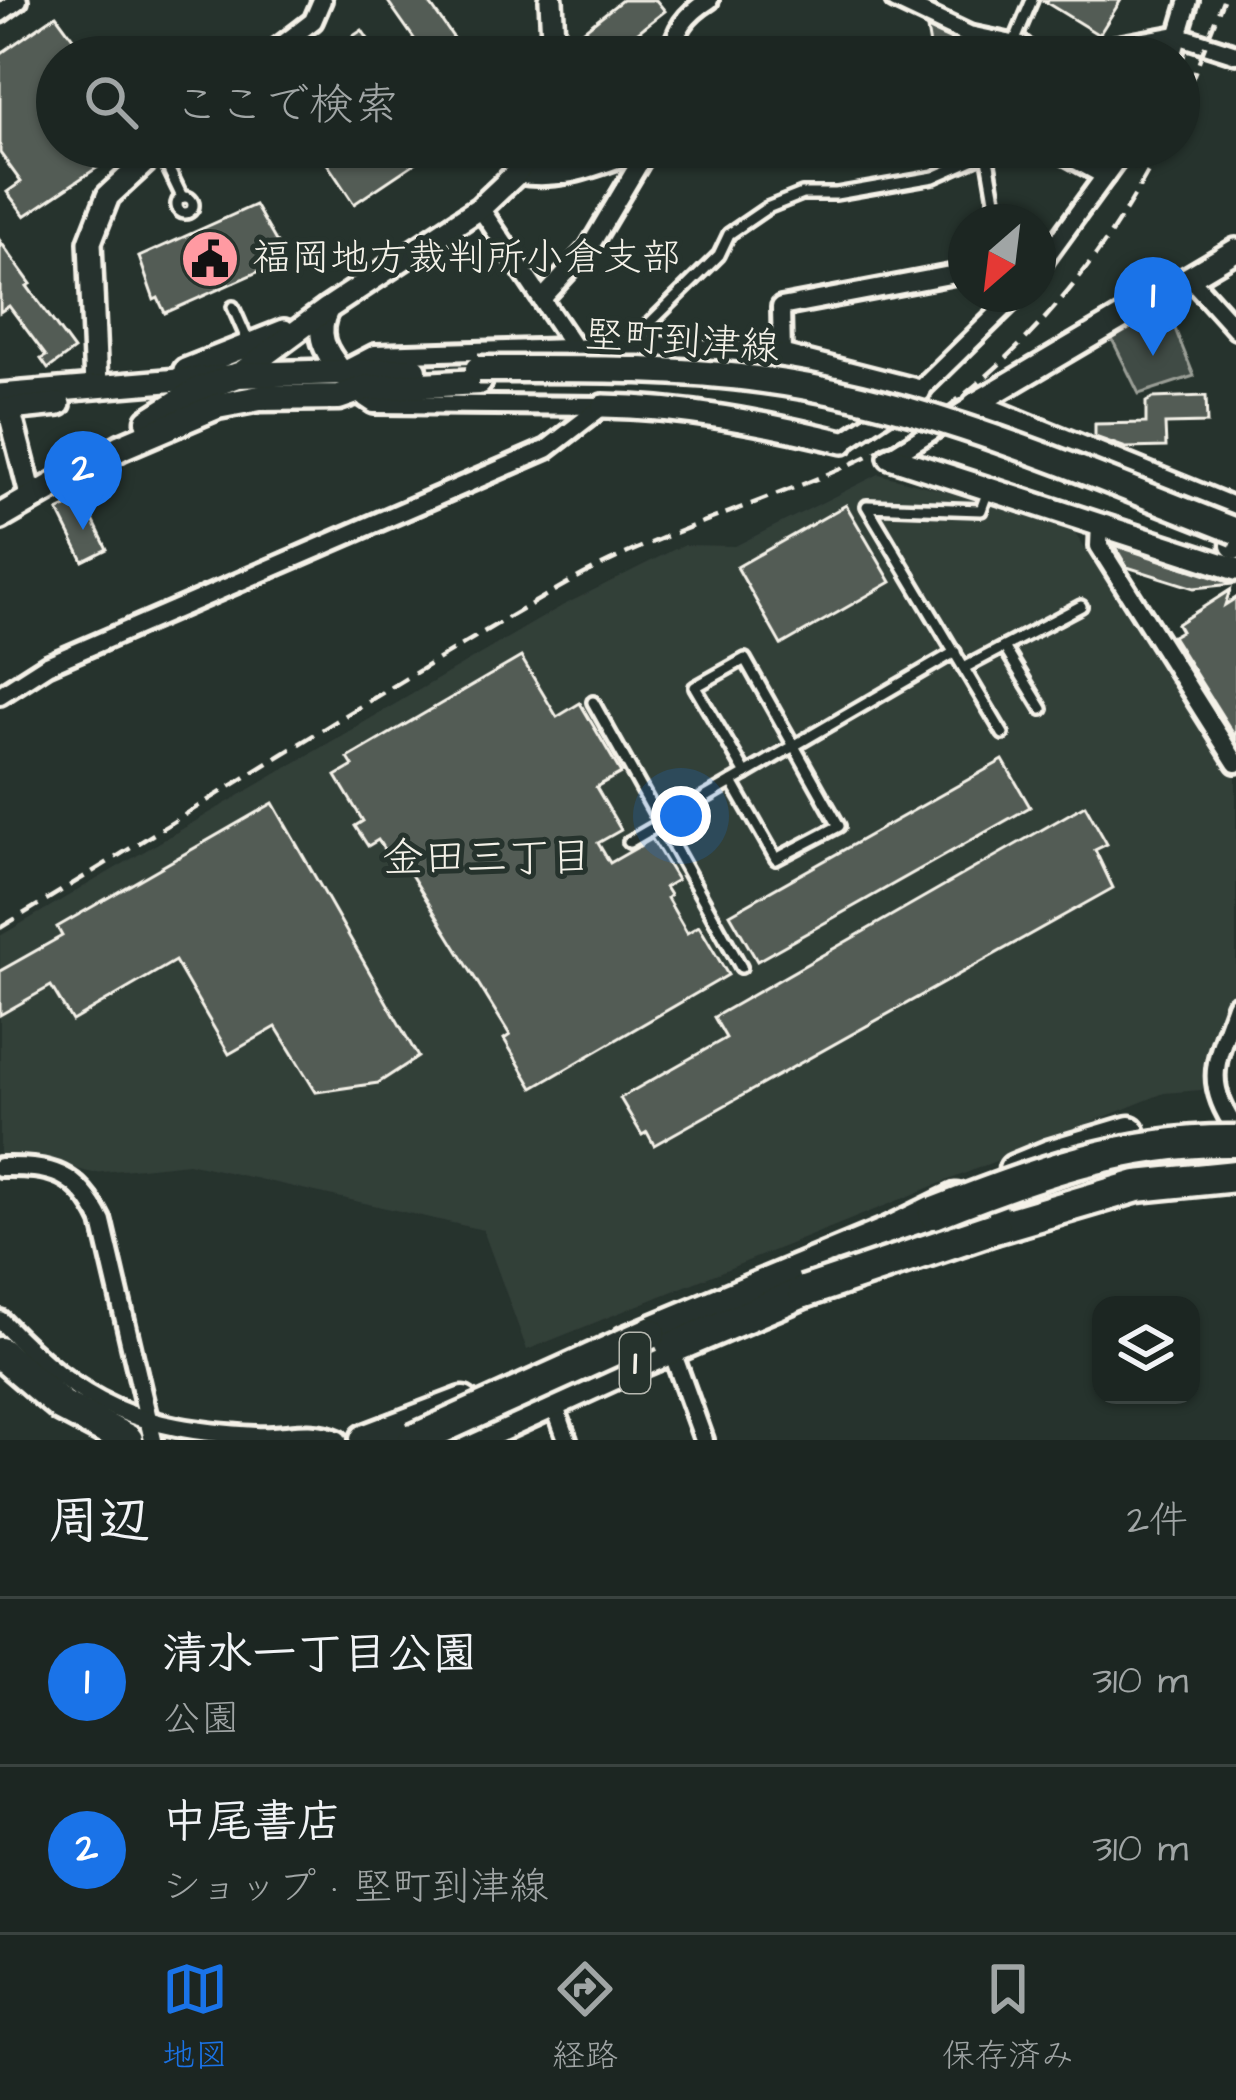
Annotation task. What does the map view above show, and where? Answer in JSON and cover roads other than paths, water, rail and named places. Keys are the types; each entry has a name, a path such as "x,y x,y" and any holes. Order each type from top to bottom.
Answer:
{"highway":[{"name":"1","path":"415,1440 804,1292 992,1211 1114,1172 1192,1160 1235,1147"},
{"name":"1","path":"469,1440 934,1213 1042,1172 1120,1150 1235,1147"},
{"path":"804,1292 1096,1196 1182,1179 1235,1147"},
{"name":"1","path":"366,1440 655,1350"},
{"name":"1","path":"435,1440 655,1350"},
{"path":"0,1354 62,1406 143,1434"}],"main road":[{"name":"堅町到津線","path":"165,413 236,401 339,397 365,388 479,376 615,369 788,385 941,421 1236,548"},
{"name":"堅町到津線","path":"0,517 121,447 151,419 231,375 341,371 479,376"},
{"path":"231,375 365,388"}],"street":[{"path":"0,13 17,0"},
{"path":"293,36 313,21 322,0"},
{"path":"551,0 553,36"},
{"path":"674,36 686,16 710,0"},
{"path":"895,0 972,36"},
{"path":"1177,35 1189,0"},
{"path":"1172,36 1180,36"},
{"path":"1200,42 1236,54"},
{"path":"96,386 90,242 108,196 138,168"},
{"path":"3,405 96,386 231,375 480,208 521,168"},
{"path":"517,174 546,179 589,168"},
{"path":"542,299 589,248 637,168"},
{"path":"1091,168 1106,176"},
{"path":"1056,244 1111,168"},
{"path":"480,208 573,346"},
{"path":"890,457 1236,250"},
{"path":"782,356 781,307 948,275"},
{"path":"1190,277 1236,329"},
{"path":"231,375 279,333 327,309"},
{"path":"327,309 321,324 322,341 341,371 374,354 634,346 782,356 919,391"},
{"path":"365,388 365,398 374,404 636,406 842,442 919,391 998,312"},
{"path":"140,382 198,367 231,375"},
{"path":"140,382 165,413"},
{"path":"975,404 1236,510"},
{"path":"3,405 165,413"},
{"path":"3,405 32,499"},
{"path":"0,695 47,665 547,449 603,406"},
{"path":"890,457 1100,524 1236,548"},
{"path":"1100,524 1099,546 1236,763"},
{"path":"1235,1147 1214,1078 1236,1005"},
{"path":"492,1440 556,1411 655,1350 1013,1213 1235,1147"},
{"path":"389,1440 606,1358 978,1202 1105,1158 1235,1147"},
{"path":"0,1167 53,1169 78,1185 93,1204 101,1222 143,1434"},
{"path":"0,1320 63,1379 129,1416 143,1434"},
{"path":"655,1350 704,1440"},
{"path":"556,1411 567,1440"},
{"path":"143,1434 314,1432 338,1440"}],"lane":[{"path":"1022,36 1032,0"},
{"path":"169,168 182,197"},
{"path":"634,346 648,325 719,255 729,234 767,208 802,194 836,194 934,177 951,168"},
{"path":"989,168 995,204"},
{"path":"231,375 233,307"},
{"path":"989,486 981,510 867,506 1003,734"},
{"path":"964,668 1081,606"},
{"path":"1004,647 1042,709"},
{"path":"629,842 955,652"},
{"path":"732,782 776,859 839,826 745,659 695,687 746,774"},
{"path":"593,702 741,967"}],"railway":[{"path":"1200,59 1223,0"},
{"path":"0,928 566,584 634,550 849,465 946,408 1032,333 1069,290 1104,244 1149,168"}],"place":[{"name":"福岡地方裁判所小倉支部","path":"210,259"},
{"name":"清水一丁目公園","path":"1153,356"},
{"name":"中尾書店","path":"83,530"}],"district":[{"name":"金田三丁目","path":"487,859"}]}
